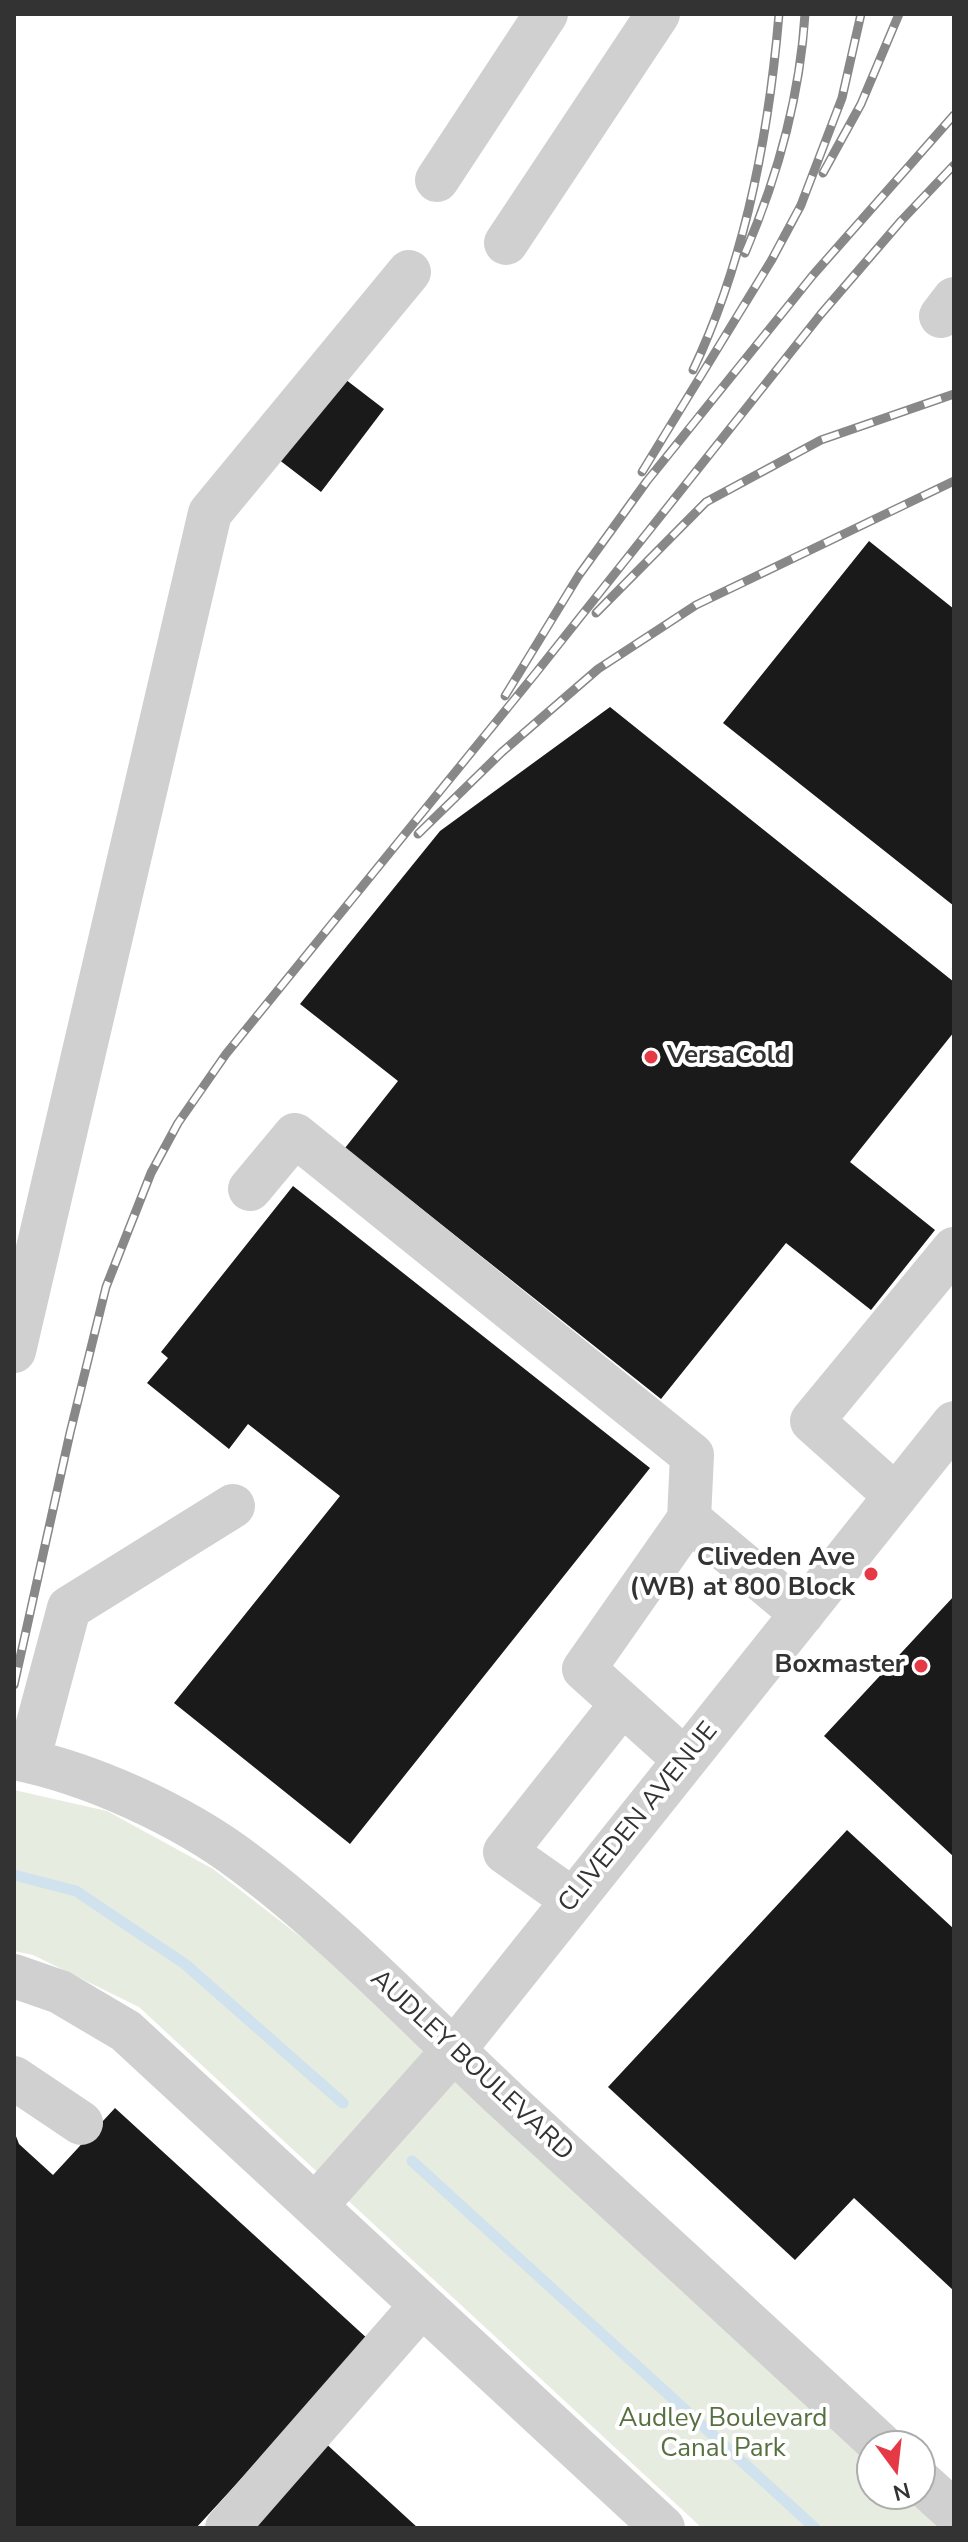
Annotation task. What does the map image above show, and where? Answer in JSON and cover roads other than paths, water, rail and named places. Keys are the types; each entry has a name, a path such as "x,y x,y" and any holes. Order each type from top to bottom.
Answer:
{"street":[{"path":"437,180 546,14"},
{"path":"506,243 658,14"},
{"path":"14,1351 210,513 409,272"},
{"path":"250,1189 295,1135 692,1455 689,1519 584,1669 685,1760"},
{"path":"896,1496 812,1421 954,1249"},
{"name":"CLIVEDEN AVENUE","path":"315,2206 453,2051 954,1423"},
{"path":"21,1759 69,1608 233,1506"},
{"path":"689,1519 802,1614"},
{"path":"573,1900 505,1852 622,1704"},
{"name":"AUDLEY BOULEVARD","path":"21,1759 57,1768 120,1792 192,1828 243,1861 319,1923 453,2051 865,2430"},
{"path":"14,1976 60,1992 126,2031 663,2528"},
{"path":"14,2078 81,2123"},
{"path":"227,2528 422,2305"},
{"path":"936,2496 954,2512"}],"waterway":[{"path":"14,1875 76,1891 185,1964 343,2103"},
{"path":"412,2161 815,2528"}],"railway":[{"path":"693,370 727,285 752,196 769,104 779,14"},
{"path":"745,253 785,136 798,75 805,14"},
{"path":"642,472 771,261 801,205 842,98 861,14"},
{"path":"823,173 861,104 899,14"},
{"path":"505,696 579,575 647,481 813,275 954,115"},
{"path":"14,1685 106,1287 151,1173 178,1123 226,1054 535,674 821,314 954,165"},
{"path":"596,613 706,502 821,440 954,394"},
{"path":"418,834 502,752 598,669 696,605 954,481"}],"place":[{"name":"VersaCold","path":"651,1057"},
{"name":"Cliveden Ave (WB) at 800 Block","path":"871,1574"},
{"name":"Boxmaster","path":"921,1666"}],"park label":[{"name":"Audley Boulevard Canal Park","path":"723,2435"}]}
